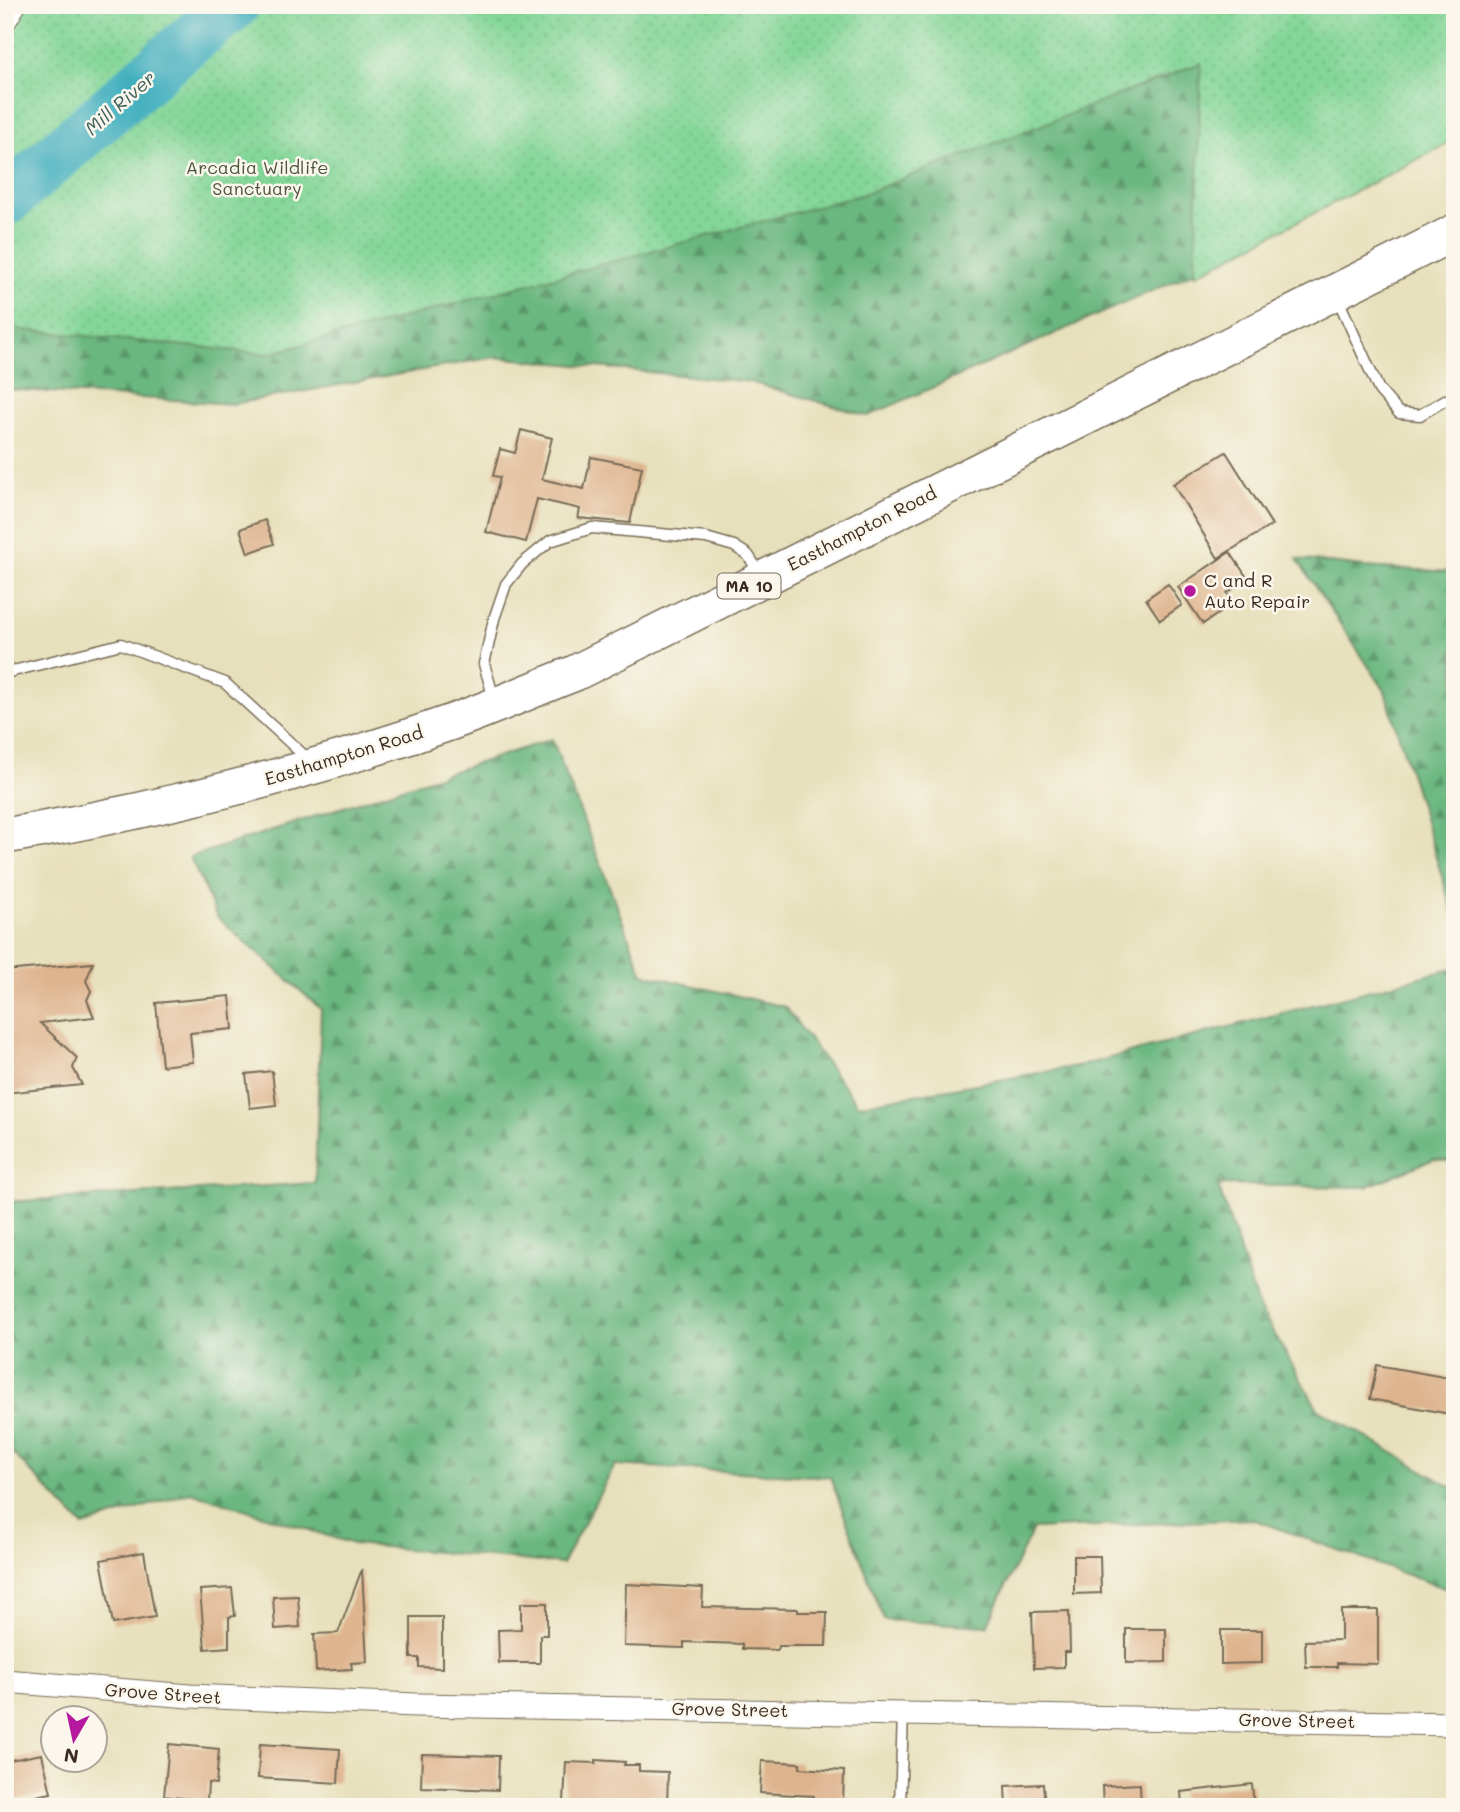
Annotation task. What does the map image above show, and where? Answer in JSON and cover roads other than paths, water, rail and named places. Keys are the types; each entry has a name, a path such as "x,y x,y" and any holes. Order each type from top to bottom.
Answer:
{"main road":[{"name":"Easthampton Road","path":"5,836 132,813 315,766 419,733 575,673 1455,232"}],"street":[{"path":"5,20 14,5"},
{"name":"Grove Street","path":"5,1681 190,1696 417,1705 1455,1724"}],"lane":[{"path":"1335,292 1379,390 1399,413 1420,415 1445,400"},
{"path":"496,705 484,664 494,619 506,584 522,564 550,541 592,528 706,538 734,546 748,555 763,579"},
{"path":"5,673 121,645 225,683 315,766"},
{"path":"900,1807 903,1713"}],"waterway":[{"name":"Mill River","path":"5,201 234,5"}],"place":[{"name":"C and R Auto Repair","path":"1190,591"}],"park label":[{"name":"Arcadia Wildlife Sanctuary","path":"257,178"}]}
